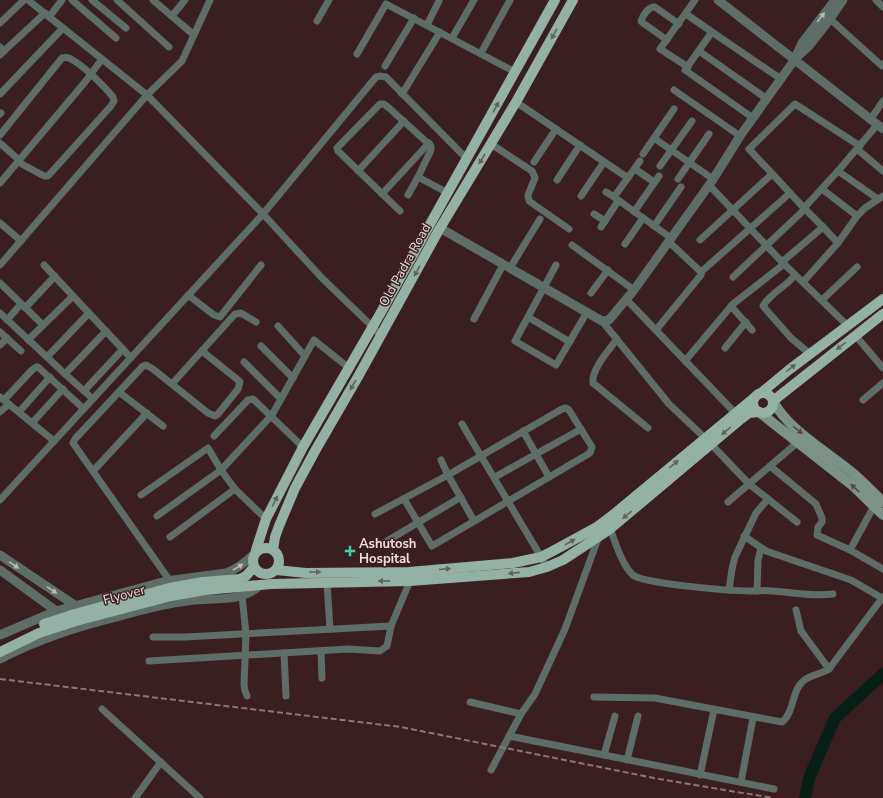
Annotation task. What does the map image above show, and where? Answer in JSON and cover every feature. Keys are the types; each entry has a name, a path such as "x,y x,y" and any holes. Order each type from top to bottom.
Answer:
{"main road":[{"name":"Old Padra Road","path":"255,552 266,519 303,447 448,193 554,0"},
{"name":"Old Padra Road","path":"273,550 275,537 295,488 440,228 516,102 573,0"},
{"path":"275,570 306,573 410,572 513,563 541,557 599,531 609,524 708,441 758,395 883,299"},
{"path":"738,415 759,412 765,413 771,410 773,401 883,314"},
{"path":"878,504 759,412 753,406 754,399 758,395 767,394 777,409 792,425 854,474 878,504 883,515"},
{"name":"Flyover","path":"0,644 58,619 169,588 203,582 260,585 288,583 410,581 529,572 547,567 563,560 599,531"},
{"path":"265,547 273,550 279,557 275,570 269,574 260,573 252,563 255,552 265,547"},
{"name":"Flyover","path":"0,652 40,633 76,621 171,596 232,584 246,576 254,567"},
{"path":"275,570 278,577 288,583"}],"street":[{"path":"0,22 24,0"},
{"path":"28,0 147,95 263,214 322,278 381,335"},
{"path":"1,51 47,15 62,0"},
{"path":"72,0 116,38"},
{"path":"92,0 126,28"},
{"path":"117,0 169,47"},
{"path":"153,0 194,35"},
{"path":"172,16 185,0"},
{"path":"0,265 147,95 182,61 210,0"},
{"path":"427,25 437,0"},
{"path":"452,38 474,0"},
{"path":"481,53 510,0"},
{"path":"688,66 660,49 695,0"},
{"path":"718,0 877,125"},
{"path":"795,60 802,43 835,0"},
{"path":"602,321 609,320 634,290 711,182 740,136 781,79 795,60 809,46 843,0"},
{"path":"876,0 883,7"},
{"path":"317,21 327,1"},
{"path":"357,54 386,4 515,72"},
{"path":"667,40 643,23 641,21 642,18 650,8 655,7 679,24"},
{"path":"686,14 781,79"},
{"path":"385,66 414,18"},
{"path":"830,19 882,66 883,64"},
{"path":"0,94 63,28"},
{"path":"402,94 440,32"},
{"path":"712,32 685,70 753,118"},
{"path":"699,51 767,99"},
{"path":"0,136 62,58 67,57 72,59 91,74 113,97 114,101 112,106 48,176 44,176 19,161 0,143"},
{"path":"0,183 102,59"},
{"path":"0,499 263,214 376,77 386,77 467,159"},
{"path":"674,90 740,136"},
{"path":"733,277 804,209 859,148 877,125 883,101"},
{"path":"516,102 628,178"},
{"path":"400,211 338,151 337,148 380,104 384,104 390,108 429,143 431,150 408,195"},
{"path":"838,243 749,150 795,104 859,148 883,171"},
{"path":"643,154 674,109"},
{"path":"358,171 404,121"},
{"path":"660,166 692,121"},
{"path":"534,162 556,129"},
{"path":"678,179 709,134"},
{"path":"654,138 689,163 711,182 732,210 766,246 848,326"},
{"path":"382,194 429,143"},
{"path":"491,144 532,171 535,178 528,195 529,201 569,229"},
{"path":"557,180 580,145"},
{"path":"594,214 603,224 628,178 640,161"},
{"path":"581,196 604,162"},
{"path":"635,169 654,182"},
{"path":"803,282 838,243 857,216 865,208 880,198 838,171"},
{"path":"700,240 772,174"},
{"path":"634,212 659,176"},
{"path":"418,177 448,193"},
{"path":"654,226 680,187"},
{"path":"822,189 857,216"},
{"path":"606,192 654,226 701,272"},
{"path":"656,330 700,277 701,272 790,193"},
{"path":"626,244 643,218"},
{"path":"474,319 507,266 540,219"},
{"path":"0,223 21,241"},
{"path":"685,361 731,306 783,263 823,227"},
{"path":"440,228 602,321 668,404 708,441 749,484 798,522"},
{"path":"572,245 634,290"},
{"path":"44,265 131,358"},
{"path":"188,295 214,315 220,317 261,265"},
{"path":"556,265 515,341 556,365 587,312"},
{"path":"822,300 858,267"},
{"path":"591,293 608,270"},
{"path":"795,275 788,284 767,299 763,306 791,338 810,354"},
{"path":"7,320 55,276"},
{"path":"0,283 43,325"},
{"path":"28,340 73,296"},
{"path":"626,299 738,415"},
{"path":"731,306 752,330"},
{"path":"0,313 93,399"},
{"path":"47,357 89,313"},
{"path":"172,384 235,314 241,313 256,322"},
{"path":"528,317 570,342"},
{"path":"725,348 746,322"},
{"path":"278,326 305,356"},
{"path":"65,374 106,331"},
{"path":"0,332 21,351"},
{"path":"856,335 883,368"},
{"path":"0,345 7,338"},
{"path":"157,516 221,470 272,415 314,340 349,368"},
{"path":"617,340 595,371 593,379 594,383 648,428"},
{"path":"261,346 293,378"},
{"path":"84,391 123,349"},
{"path":"170,581 73,443 143,366 146,365 208,413 215,416 218,414 238,389 240,382 202,351"},
{"path":"244,362 281,399"},
{"path":"0,412 4,400 36,367 41,369 84,408"},
{"path":"19,412 50,377"},
{"path":"863,400 883,383"},
{"path":"32,423 63,389"},
{"path":"119,392 163,426"},
{"path":"214,436 251,398 255,399 272,415 303,447"},
{"path":"4,400 54,441"},
{"path":"375,514 448,475 523,431 566,408 569,410 592,447 590,453 432,546 404,499"},
{"path":"93,471 147,413"},
{"path":"462,424 482,455 507,501 547,567"},
{"path":"495,478 581,429"},
{"path":"523,431 550,477"},
{"path":"728,502 798,442"},
{"path":"141,495 208,448 221,470 235,489 266,519"},
{"path":"441,460 474,521"},
{"path":"770,466 816,504 822,518 822,522 818,527 818,534 883,569"},
{"path":"170,537 235,489"},
{"path":"382,544 461,497"},
{"path":"730,590 733,562 756,513 768,499"},
{"path":"850,550 878,504"},
{"path":"609,524 624,563 629,572 639,578 730,590 791,592 819,596 833,594"},
{"path":"491,770 521,714 535,694 565,629 599,531"},
{"path":"594,697 655,698 753,718 782,722 789,714 795,694 805,679 822,674 829,669 882,598 851,580 761,548 744,536"},
{"path":"757,591 758,560 761,548"},
{"path":"0,635 56,611 170,581 226,573 235,570 255,552"},
{"path":"0,555 76,606"},
{"path":"0,570 34,596 81,626"},
{"path":"149,660 348,649 380,651 387,646 391,626 410,581"},
{"path":"327,583 330,629"},
{"path":"0,659 12,652 81,626 174,602 242,596 254,591 260,585"},
{"path":"242,596 246,634 245,691 247,696"},
{"path":"796,610 801,631 829,669"},
{"path":"153,637 246,634 391,626"},
{"path":"321,651 322,678"},
{"path":"284,653 286,696"},
{"path":"470,702 521,714"},
{"path":"102,709 200,798"},
{"path":"700,774 714,710"},
{"path":"604,755 615,716"},
{"path":"627,760 638,716"},
{"path":"741,782 753,718"},
{"path":"509,736 774,789"},
{"path":"135,798 161,762"}],"waterway":[{"path":"805,798 809,778 835,718 883,674"}],"railway":[{"path":"0,679 401,727 659,779 773,798"}],"place":[{"name":"Ashutosh Hospital","path":"350,551"}]}
